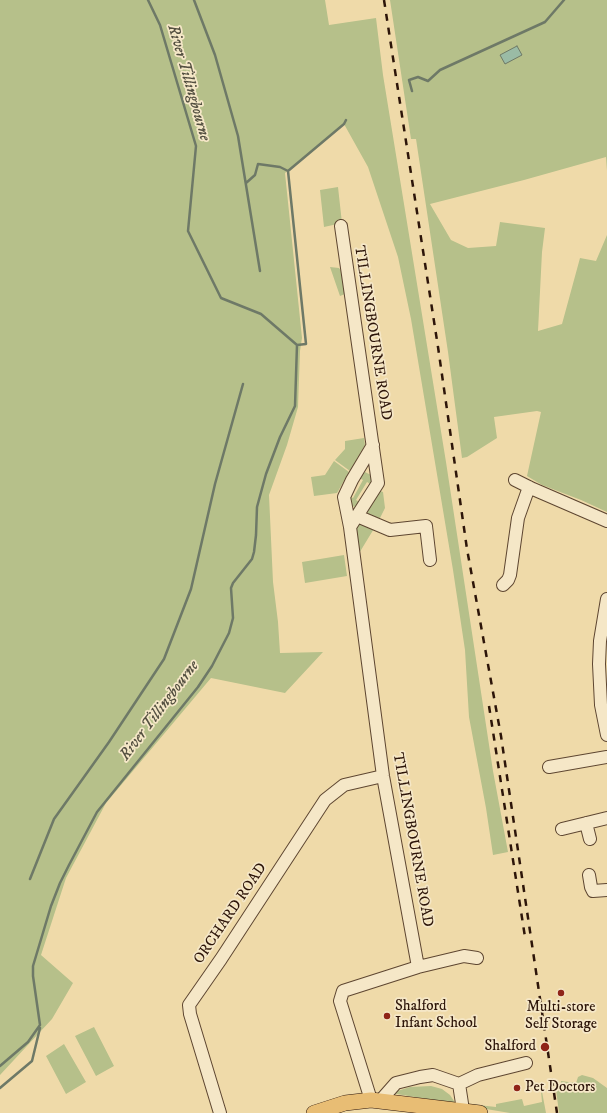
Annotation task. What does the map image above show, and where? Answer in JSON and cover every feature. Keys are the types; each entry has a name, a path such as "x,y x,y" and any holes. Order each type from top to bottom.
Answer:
{"main road":[{"path":"314,1113 345,1103 376,1100 480,1113"}],"street":[{"name":"TILLINGBOURNE ROAD","path":"341,226 378,483 350,527"},
{"name":"TILLINGBOURNE ROAD","path":"373,445 352,480 344,497 350,527 383,776 418,967"},
{"path":"514,480 607,521"},
{"path":"503,585 508,580 510,575 518,518 529,487"},
{"path":"357,516 390,530 426,526 430,560"},
{"path":"607,599 600,641 599,664 601,705 607,735"},
{"path":"549,767 607,757"},
{"name":"ORCHARD ROAD","path":"220,1113 190,1014 189,1005 221,959 325,800 344,785 383,776"},
{"path":"562,829 607,818"},
{"path":"586,823 590,839"},
{"path":"589,875 593,891 607,890"},
{"path":"477,958 464,956 418,967 343,991 340,1001 376,1100 396,1083 420,1077 433,1075 459,1084 478,1075 526,1063"},
{"path":"459,1084 463,1110"}],"green space":[{"path":"0,0 325,0 329,25 376,18 383,75 446,462 493,771 508,852 493,855 469,717 465,650 453,570 411,319 398,257 368,167 344,124 285,173 302,338 300,351 298,407 287,445 269,495 273,582 280,653 323,652 285,693 211,678 106,803 66,878 41,955 73,983 52,1019 0,1075"},
{"path":"390,0 607,0 607,171 606,157 430,204 451,240 468,248 496,246 500,222 545,228 542,252 538,331 562,324 580,258 596,261 607,235 607,512 542,485 527,476 541,412 537,411 494,417 497,438 467,457 462,458 448,352 416,139 411,139"},
{"path":"338,187 342,223 324,227 320,190"},
{"path":"330,267 339,268 342,272 345,294 340,296"},
{"path":"364,438 365,445 350,471 335,460 345,449 345,441"},
{"path":"334,461 349,472 337,493 314,496 311,477 325,475"},
{"path":"365,472 371,475 372,485 367,482 356,500 361,503 356,507 351,506 347,495 353,498 363,480 357,477"},
{"path":"378,490 383,492 385,508 378,522 367,515 366,512"},
{"path":"361,523 375,527 358,555 356,528"},
{"path":"344,555 347,576 305,583 302,562"},
{"path":"94,1027 114,1066 96,1076 75,1036"},
{"path":"64,1044 86,1082 66,1094 46,1056"},
{"path":"582,1075 593,1078 607,1088 607,1113 559,1113 556,1089 561,1087 561,1081 576,1083 578,1077"},
{"path":"540,1081 546,1113 510,1113 468,1106 469,1104 496,1107 496,1104 522,1099 524,1106 542,1102"},
{"path":"431,1086 442,1089 450,1095 456,1104 391,1093 410,1087"}],"shaded area":[{"path":"517,46 522,55 505,64 500,55"}],"waterway":[{"name":"River Tillingbourne","path":"148,0 160,25 196,146 188,231 221,298 261,314 297,345"},
{"path":"194,0 215,55 238,136 260,271"},
{"path":"412,91 409,80 418,77 428,81 440,70 545,22 564,0"},
{"path":"297,345 306,344 288,171 344,124 346,120"},
{"path":"246,183 255,175 258,164 280,167 288,171"},
{"name":"River Tillingbourne","path":"0,1066 28,1042 40,1025 33,966 51,906 60,883 97,812 198,687 212,666 229,633 233,618 231,588 233,583 252,559 256,535 257,507 266,474 280,437 295,406 297,345"},
{"path":"30,879 54,819 109,742 164,659 191,589 215,484 243,384"},
{"path":"0,1088 32,1061 40,1028"}],"railway":[{"path":"384,0 438,347 467,549 501,736 557,1113"},
{"path":"489,706 525,937"}],"place":[{"name":"Multi-store Self Storage","path":"561,993"},
{"name":"Shalford Infant School","path":"387,1016"},
{"name":"Shalford","path":"545,1047"},
{"name":"Pet Doctors","path":"517,1088"}]}
